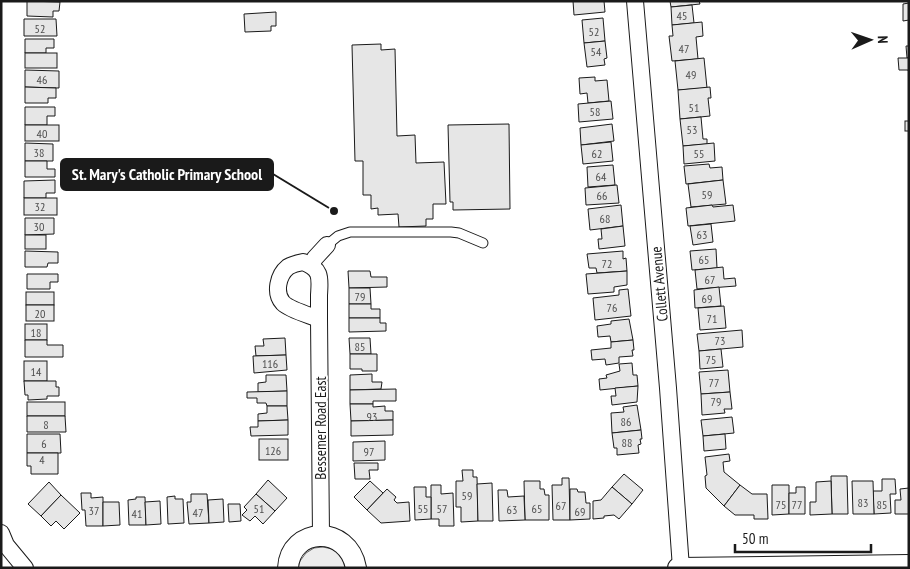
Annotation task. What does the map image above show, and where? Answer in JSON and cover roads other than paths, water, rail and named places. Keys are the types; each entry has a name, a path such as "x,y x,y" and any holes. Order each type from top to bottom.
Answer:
{"street":[{"name":"Collett Avenue","path":"636,1 668,388 679,568"},
{"path":"319,319 287,306 281,301 277,286 287,268 303,262 311,265 327,245"},
{"name":"Bessemer Road East","path":"311,265 320,278 321,536"},
{"path":"1,532 6,545 25,568"},
{"path":"288,568 291,554 297,546 304,541 321,536 332,537 349,549 354,557 356,568"},
{"path":"679,568 909,565"}],"lane":[{"path":"327,245 343,234 363,232 451,232 459,233 483,243"}],"place":[{"name":"St. Mary's Catholic Primary School","path":"334,211"}]}
